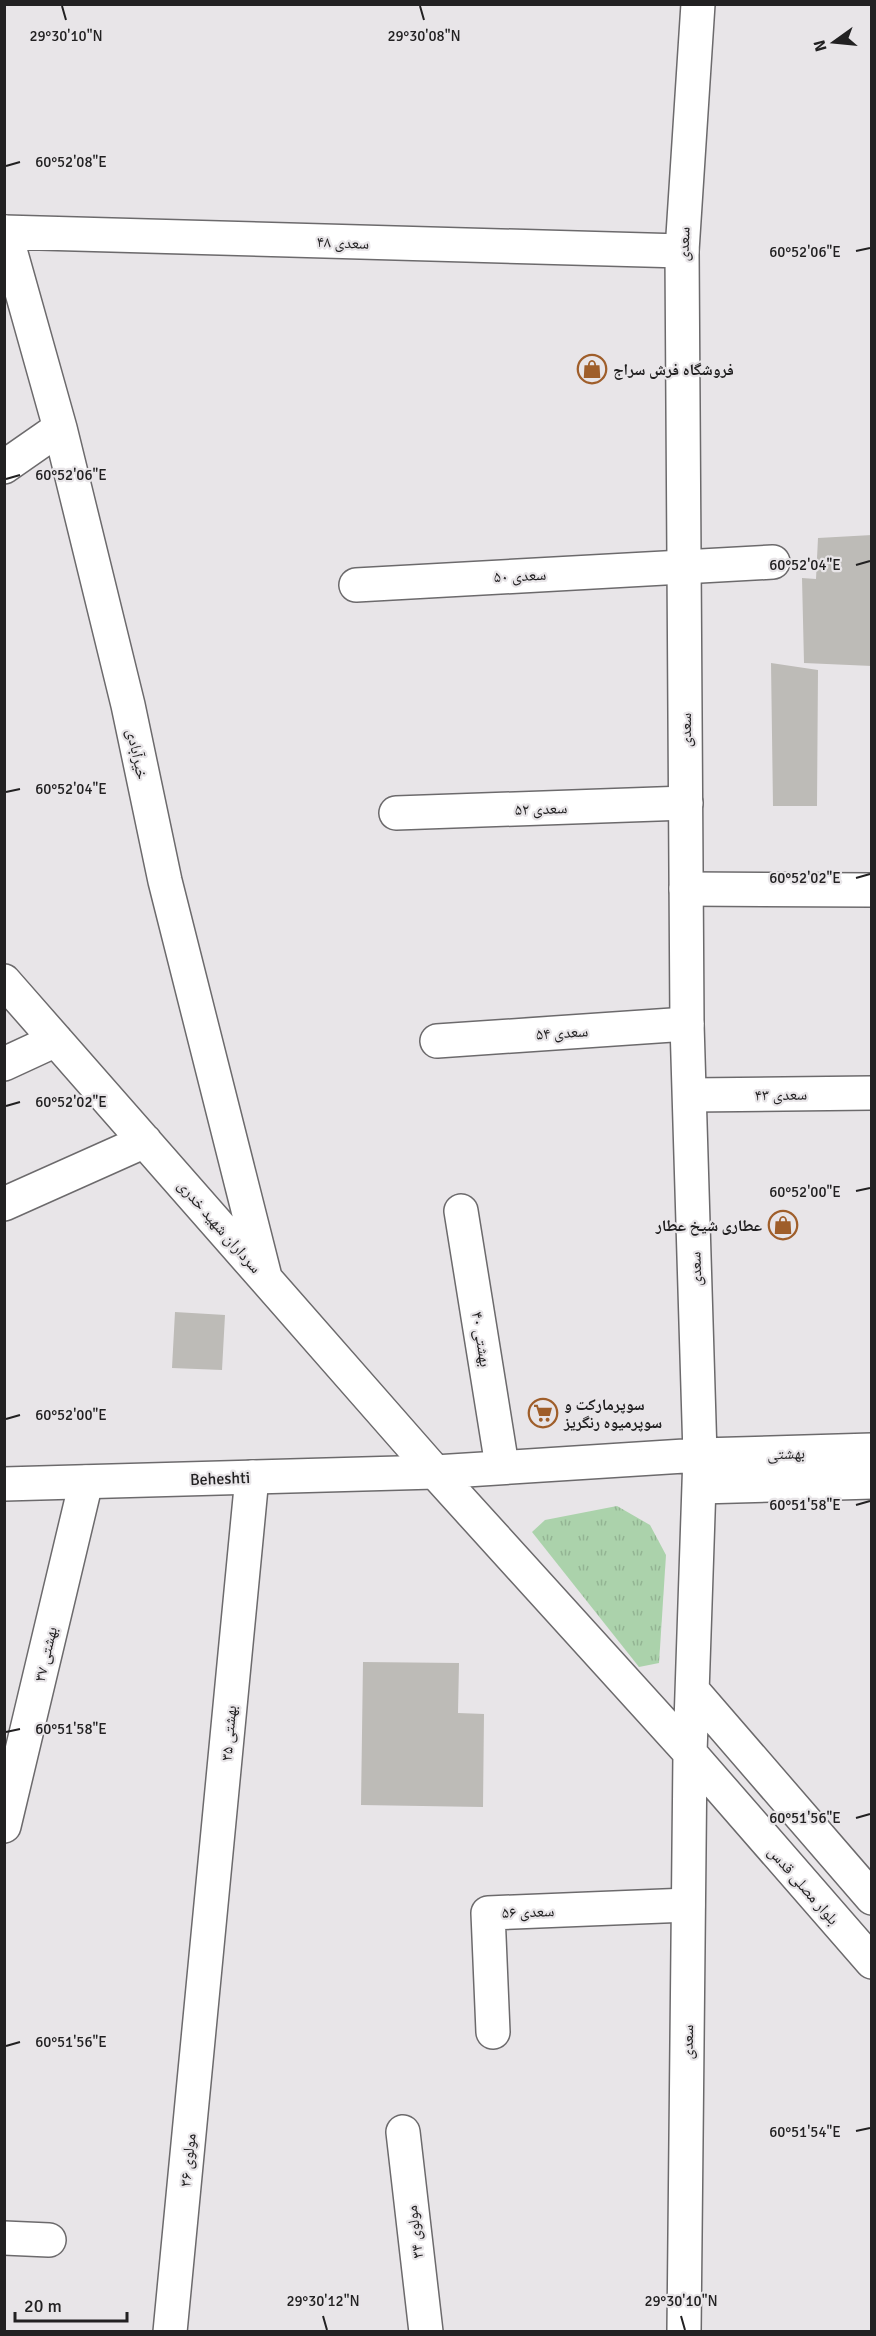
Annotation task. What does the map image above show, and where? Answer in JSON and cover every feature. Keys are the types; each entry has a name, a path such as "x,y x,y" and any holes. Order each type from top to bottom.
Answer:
{"street":[{"name":"سعدی","path":"684,2331 690,1753 700,1471 687,1024 682,251 698,4"},
{"name":"سعدی ۴۸","path":"5,232 682,251"},
{"name":"خیرآبادی","path":"5,232 60,428 128,705 165,880 265,1277"},
{"path":"4,467 60,428"},
{"name":"سعدی ۵۰","path":"356,585 773,562"},
{"name":"سعدی ۵۲","path":"396,813 686,803"},
{"path":"686,889 872,890"},
{"name":"سرداران شهید خدری","path":"4,981 435,1472 690,1753"},
{"name":"سعدی ۵۴","path":"437,1041 687,1024"},
{"path":"4,1064 56,1040"},
{"name":"سعدی ۴۳","path":"690,1095 872,1093"},
{"path":"4,1204 145,1141"},
{"name":"بهشتی ۴۰","path":"461,1211 502,1466"},
{"name":"بهشتی","path":"700,1471 872,1450"},
{"name":"Beheshti","path":"4,1484 435,1472 502,1466 700,1471"},
{"path":"700,1471 872,1482"},
{"name":"بهشتی ۳۵","path":"204,1988 252,1477"},
{"name":"بهشتی ۳۷","path":"4,1826 86,1482"},
{"path":"693,1691 872,1898"},
{"name":"بلوار مصلی قدس","path":"690,1753 872,1962"},
{"name":"سعدی ۵۶","path":"493,2032 488,1913 688,1905"},
{"name":"مولوی ۳۶","path":"170,2331 204,1988"},
{"name":"مولوی ۳۴","path":"403,2132 426,2331"},
{"path":"4,2238 49,2240"}],"green space":[{"path":"617,1506 650,1525 666,1555 659,1663 639,1667 532,1532 545,1520"}],"building":[{"path":"872,535 872,666 804,663 802,578 816,579 818,538"},
{"path":"771,663 818,670 817,806 773,806"},
{"path":"175,1312 225,1315 222,1370 172,1368"},
{"path":"363,1662 459,1663 458,1713 484,1714 483,1807 361,1805"}],"place":[{"name":"فروشگاه فرش سراج","path":"592,369"},
{"name":"عطاری شیخ عطار","path":"783,1225"},
{"name":"سوپرمارکت و سوپرمیوه رنگریز","path":"543,1413"}]}
